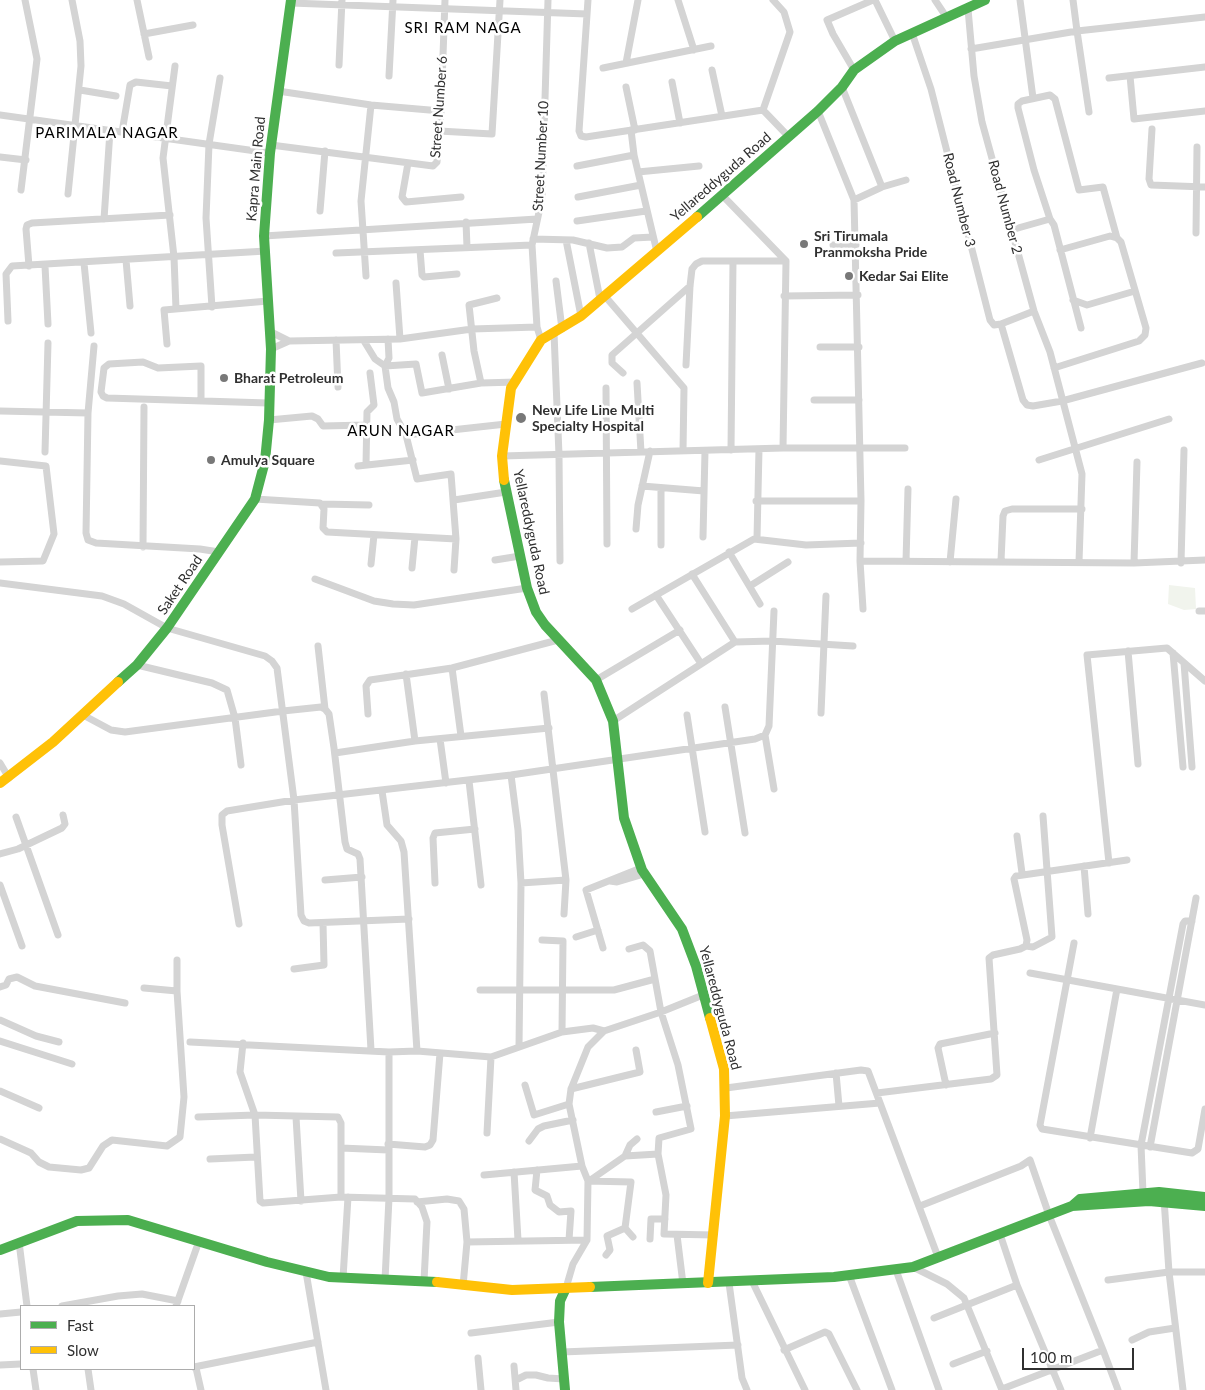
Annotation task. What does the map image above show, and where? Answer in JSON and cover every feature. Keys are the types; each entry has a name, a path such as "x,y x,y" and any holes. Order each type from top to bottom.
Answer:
{"street":[{"path":"21,190 37,58 25,0"},
{"path":"68,194 80,90 80,41 72,0"},
{"path":"137,0 149,57"},
{"name":"Street Number 6","path":"270,149 324,151 433,166 437,162 441,112 445,0"},
{"path":"439,131 492,134 500,0"},
{"name":"Street Number 10","path":"541,340 537,327 532,242 542,198 548,0"},
{"path":"588,0 581,136 586,137 763,110"},
{"path":"626,63 638,0"},
{"path":"678,0 694,50"},
{"path":"763,110 790,32 784,12 773,0"},
{"path":"854,70 827,20 874,0 895,41"},
{"path":"935,0 947,18"},
{"name":"Yellareddyguda Road","path":"708,1283 725,1116 726,1088 724,1070 696,966 682,929 643,871 624,818 613,721 596,680 545,625 536,612 527,588 506,492 502,456 511,388 541,340 581,316 657,252 818,110 842,86 854,70 895,41 986,0"},
{"path":"1020,0 1033,98"},
{"path":"1072,0 1089,112"},
{"path":"291,2 393,3 444,9 587,14"},
{"name":"Kapra Main Road","path":"270,341 264,236 270,149 291,2"},
{"path":"339,65 342,2"},
{"path":"389,76 393,3"},
{"name":"Road Number 2","path":"968,9 971,49 982,122 1034,311 1054,368 1062,401 1077,447 1082,474 1079,562"},
{"path":"971,49 1077,32 1205,18"},
{"path":"144,34 193,26"},
{"name":"Road Number 3","path":"912,33 931,89 990,320 994,325 1001,324"},
{"path":"603,68 711,46"},
{"path":"175,66 165,137 164,178 174,257 176,309"},
{"path":"1109,78 1205,67"},
{"path":"712,70 722,116"},
{"path":"1130,76 1134,119 1205,111"},
{"path":"212,307 206,218 209,144 220,78"},
{"path":"122,132 130,85 136,82 172,86"},
{"path":"672,82 680,123"},
{"path":"842,86 882,187"},
{"path":"626,87 633,130 634,155 657,252"},
{"path":"80,90 116,96"},
{"path":"278,92 371,105 441,112"},
{"path":"1054,368 1139,341 1145,335 1146,328 1103,187 1079,190 1054,96 1033,98 1018,104 1018,108 1034,170 1050,219 1054,225 1081,328"},
{"path":"366,276 361,229 365,156 371,105"},
{"path":"763,110 788,136"},
{"path":"818,110 854,200 860,400 860,561 863,609"},
{"path":"0,115 209,144 270,149"},
{"path":"1152,129 1149,183 1151,185 1205,188"},
{"path":"104,219 110,131"},
{"path":"1196,233 1198,147"},
{"path":"320,211 324,151"},
{"path":"577,166 634,155"},
{"path":"0,157 26,160"},
{"path":"408,163 402,197 406,202 461,197"},
{"path":"638,172 700,166"},
{"path":"854,200 882,187 906,180"},
{"path":"578,197 641,185"},
{"path":"722,195 786,261 783,448"},
{"path":"577,221 646,210"},
{"path":"29,266 27,225 32,223 170,215"},
{"path":"264,236 537,219"},
{"path":"1011,230 1050,219"},
{"path":"466,222 467,247"},
{"path":"336,253 363,254 566,240 607,248 622,247 634,238 653,236"},
{"path":"1060,250 1110,236 1117,238"},
{"path":"566,240 581,316"},
{"path":"589,244 602,297 684,388 683,451"},
{"path":"833,246 856,245"},
{"path":"420,250 422,275 424,277 457,274"},
{"path":"8,321 8,270 12,266 45,266 266,251"},
{"path":"126,260 130,306"},
{"path":"686,365 690,286 692,269 696,264 702,261 786,261"},
{"path":"731,450 733,261"},
{"path":"84,263 91,333"},
{"path":"45,266 48,324"},
{"path":"556,281 560,562"},
{"path":"396,282 400,339"},
{"path":"623,373 612,363 612,355 690,286"},
{"path":"1073,300 1086,305 1135,291"},
{"path":"784,296 858,295"},
{"path":"481,383 474,351 469,305 497,298"},
{"path":"167,344 164,310 268,301"},
{"path":"1034,311 1001,324 1023,400 1027,405 1033,406 1062,401 1202,363"},
{"path":"270,341 364,341 400,339 472,329 537,327"},
{"path":"388,339 389,358 385,366 388,388 394,402 397,420 406,435 417,479 451,474 456,538 454,570"},
{"path":"336,340 338,387"},
{"path":"270,341 289,341"},
{"name":"Saket Road","path":"5,780 83,715 137,665 167,628 255,499 265,462 270,341"},
{"path":"364,341 375,359 385,366 416,364 422,393 481,383 516,382"},
{"path":"45,452 48,344"},
{"path":"94,346 88,413 86,533 88,540 96,543 200,549 219,552"},
{"path":"820,347 859,347"},
{"path":"442,355 449,389"},
{"path":"201,400 201,366 158,368 143,362 109,364 104,368 101,392 106,398 268,403"},
{"path":"366,465 367,412 374,405 370,373"},
{"path":"637,382 642,452"},
{"path":"606,388 608,544"},
{"path":"814,400 860,400"},
{"path":"143,546 144,407"},
{"path":"0,411 88,413"},
{"path":"268,420 312,416 318,419 323,426 366,425"},
{"path":"1039,460 1169,419"},
{"path":"406,435 506,424"},
{"path":"502,456 606,455 642,452 783,448 905,448"},
{"path":"754,540 759,449"},
{"path":"1181,562 1184,450"},
{"path":"703,537 705,451"},
{"path":"636,529 642,486 650,452"},
{"path":"358,466 413,460"},
{"path":"0,461 46,466 54,534 43,561 0,562"},
{"path":"1134,563 1136,462"},
{"path":"642,486 704,491"},
{"path":"661,488 661,546"},
{"path":"906,561 908,489"},
{"path":"454,500 506,492"},
{"path":"255,499 369,505"},
{"path":"950,562 956,499"},
{"path":"756,501 861,501"},
{"path":"322,504 323,528 325,531 456,538"},
{"path":"1001,560 1003,516 1006,511 1012,509 1082,509"},
{"path":"371,564 374,535"},
{"path":"412,568 415,537"},
{"path":"632,609 729,552 754,540 806,545 861,543"},
{"path":"729,552 760,604"},
{"path":"495,560 520,556"},
{"path":"860,561 950,562 1001,560 1134,563 1205,560"},
{"path":"750,586 788,562"},
{"path":"692,574 735,642"},
{"path":"315,579 374,601 414,605 527,588"},
{"path":"0,583 102,596 124,604 167,628 224,646 265,656 272,661 277,668 294,800 301,915 304,921 323,923 409,919"},
{"path":"656,595 700,662"},
{"path":"821,713 826,596"},
{"path":"774,611 769,726 765,735 774,790"},
{"path":"596,680 680,630"},
{"path":"368,714 367,682 406,674 452,668 556,637"},
{"path":"613,721 700,662 735,642 772,640 853,646"},
{"path":"318,646 325,709 328,714 335,753 345,842 348,848 358,854 360,859 371,1050"},
{"path":"1109,863 1087,655 1167,648 1205,681"},
{"path":"1128,651 1138,764"},
{"path":"1173,652 1183,767"},
{"path":"1184,663 1192,767"},
{"path":"137,665 221,686 231,699 241,766"},
{"path":"452,668 462,736"},
{"path":"406,674 415,742"},
{"path":"544,694 566,880 564,914"},
{"path":"83,715 111,730 125,732 283,711 321,707 325,709"},
{"path":"725,707 745,833"},
{"path":"687,715 705,832"},
{"path":"335,753 462,736 549,728"},
{"path":"239,924 222,815 227,810 294,800 512,775 616,758 755,739 765,735"},
{"path":"440,739 446,783"},
{"path":"1180,742 1190,741"},
{"path":"0,763 5,780"},
{"path":"512,775 521,883 518,990 519,1048"},
{"path":"469,780 481,885"},
{"path":"382,791 387,824 401,841 404,852 417,1051"},
{"path":"0,854 26,845 62,828 65,824 63,815"},
{"path":"877,1093 991,1079 997,1074 989,958 993,954 1033,946 1052,937 1043,816"},
{"path":"16,818 58,935"},
{"path":"435,883 433,838 435,833 475,829"},
{"path":"1017,836 1022,873"},
{"path":"1026,946 1027,940 1014,879 1022,873 1127,860"},
{"path":"1084,866 1088,914"},
{"path":"603,948 586,890 643,871"},
{"path":"325,880 362,877"},
{"path":"521,883 566,880"},
{"path":"0,885 22,946"},
{"path":"1143,1159 1150,1147 1196,898"},
{"path":"1143,1193 1141,1145 1183,924 1185,921 1192,921"},
{"path":"294,969 324,965 323,923"},
{"path":"576,937 598,930"},
{"path":"542,940 563,941 564,990 562,1032"},
{"path":"1074,943 1040,1125 1046,1131 1195,1152 1205,1109"},
{"path":"629,949 643,945 648,947 661,1012 678,1065 692,1129 659,1138 658,1154 666,1195 664,1234 714,1235"},
{"path":"0,1140 31,1153 38,1162 50,1167 81,1170 89,1168 103,1146 112,1140 155,1146 174,1143 180,1136 184,1097 177,992 177,960"},
{"path":"1030,973 1205,1005"},
{"path":"0,988 6,985 9,979 17,977 35,986 125,1003"},
{"path":"480,990 614,990 655,979"},
{"path":"144,988 177,992"},
{"path":"1090,1138 1117,989"},
{"path":"565,1390 559,1322 560,1301 573,1264 587,1240 588,1181 582,1166 568,1104 572,1089 588,1048 604,1031 661,1012 703,995"},
{"path":"0,1020 36,1036 59,1042"},
{"path":"190,1042 243,1043 389,1052 417,1051 491,1057 562,1032 593,1028 604,1031"},
{"path":"946,1085 938,1048 940,1044 994,1033"},
{"path":"0,1042 72,1064"},
{"path":"243,1043 240,1072 252,1101 260,1202 264,1204 344,1197 414,1199 422,1207 427,1222 424,1281"},
{"path":"572,1089 640,1072 636,1050"},
{"path":"385,1280 389,1198 389,1052"},
{"path":"341,1148 425,1147 430,1145 433,1140 440,1053"},
{"path":"487,1133 491,1057"},
{"path":"726,1088 861,1070 868,1071 938,1257"},
{"path":"836,1073 839,1106"},
{"path":"525,1085 534,1115 568,1104"},
{"path":"0,1091 39,1108"},
{"path":"725,1116 880,1103"},
{"path":"656,1112 687,1106"},
{"path":"198,1117 254,1115 338,1117 341,1123 344,1197 343,1278"},
{"path":"296,1117 301,1201"},
{"path":"529,1141 538,1129 544,1126 573,1120"},
{"path":"625,1156 630,1144 637,1139"},
{"path":"588,1181 625,1156 658,1154"},
{"path":"210,1159 256,1157"},
{"path":"920,1206 1014,1169 1030,1160 1049,1215 1118,1390"},
{"path":"484,1175 582,1166"},
{"path":"536,1170 535,1190 548,1196 550,1205 559,1212 570,1211 569,1240"},
{"path":"514,1172 518,1240"},
{"path":"588,1181 631,1182 625,1228 632,1237"},
{"path":"0,1250 77,1222 114,1220 138,1222 267,1262 306,1272 343,1278 424,1281 512,1290 730,1283 849,1275 896,1270 913,1266 1072,1206 1080,1199 1086,1198 1143,1193 1205,1206"},
{"path":"1164,1197 1169,1272 1183,1390"},
{"path":"1072,1206 1082,1207 1164,1197 1205,1197"},
{"path":"418,1202 447,1199 459,1201 464,1209 468,1242 463,1286"},
{"path":"650,1239 651,1219 665,1219"},
{"path":"606,1255 610,1250 607,1236 625,1228"},
{"path":"1000,1234 1017,1284 1061,1390"},
{"path":"677,1235 683,1284"},
{"path":"468,1242 587,1240"},
{"path":"68,1305 118,1296 142,1294 177,1304 199,1241"},
{"path":"19,1242 28,1305"},
{"path":"913,1266 947,1284 964,1298 1002,1390 1103,1350"},
{"path":"896,1270 940,1390"},
{"path":"306,1272 326,1390"},
{"path":"1108,1280 1169,1272 1205,1272"},
{"path":"849,1275 892,1390"},
{"path":"752,1281 804,1390"},
{"path":"730,1283 742,1378 747,1390"},
{"path":"934,1318 1017,1284"},
{"path":"0,1314 20,1312"},
{"path":"471,1333 559,1322"},
{"path":"1132,1340 1149,1332 1175,1328"},
{"path":"784,1350 825,1332 829,1334 857,1390"},
{"path":"201,1390 195,1367 318,1342"},
{"path":"562,1352 738,1345"},
{"path":"953,1364 987,1351"},
{"path":"478,1358 481,1390"},
{"path":"0,1365 20,1364"},
{"path":"514,1366 516,1390"},
{"path":"33,1370 36,1390"},
{"path":"88,1370 91,1390"},
{"path":"516,1380 536,1375 564,1379"}],"shaded area":[{"path":"1169,585 1195,588 1196,609 1184,610 1168,604"}],"traffic: fast":[{"path":"118,682 137,665 167,628 255,499 265,461 269,420 271,349 264,236 270,153 291,0"},
{"path":"697,217 818,111 842,87 854,70 895,41 985,0"},
{"path":"504,480 527,588 536,612 545,625 596,680 613,721 624,818 642,870 682,929 696,966 710,1018"},
{"path":"590,1287 834,1277 913,1267 1072,1206 1080,1199 1159,1192 1205,1197"},
{"path":"1072,1206 1149,1201 1205,1206"},
{"path":"0,1250 77,1221 128,1220 267,1262 329,1277 437,1282"},
{"path":"565,1390 559,1322 560,1301 566,1288"}],"traffic: slow":[{"path":"504,480 502,456 511,388 541,340 581,316 697,217"},
{"path":"0,783 53,742 118,682"},
{"path":"708,1283 725,1116 724,1069 710,1018"},
{"path":"437,1282 512,1290 590,1287"}],"place":[{"name":"Sri Tirumala Pranmoksha Pride","path":"804,244"},
{"name":"Kedar Sai Elite","path":"849,276"},
{"name":"Bharat Petroleum","path":"224,378"},
{"name":"New Life Line Multi Specialty Hospital","path":"521,418"},
{"name":"Amulya Square","path":"211,460"}],"district":[{"name":"SRI RAM NAGA","path":"463,28"},
{"name":"PARIMALA NAGAR","path":"107,133"},
{"name":"ARUN NAGAR","path":"401,431"}]}
